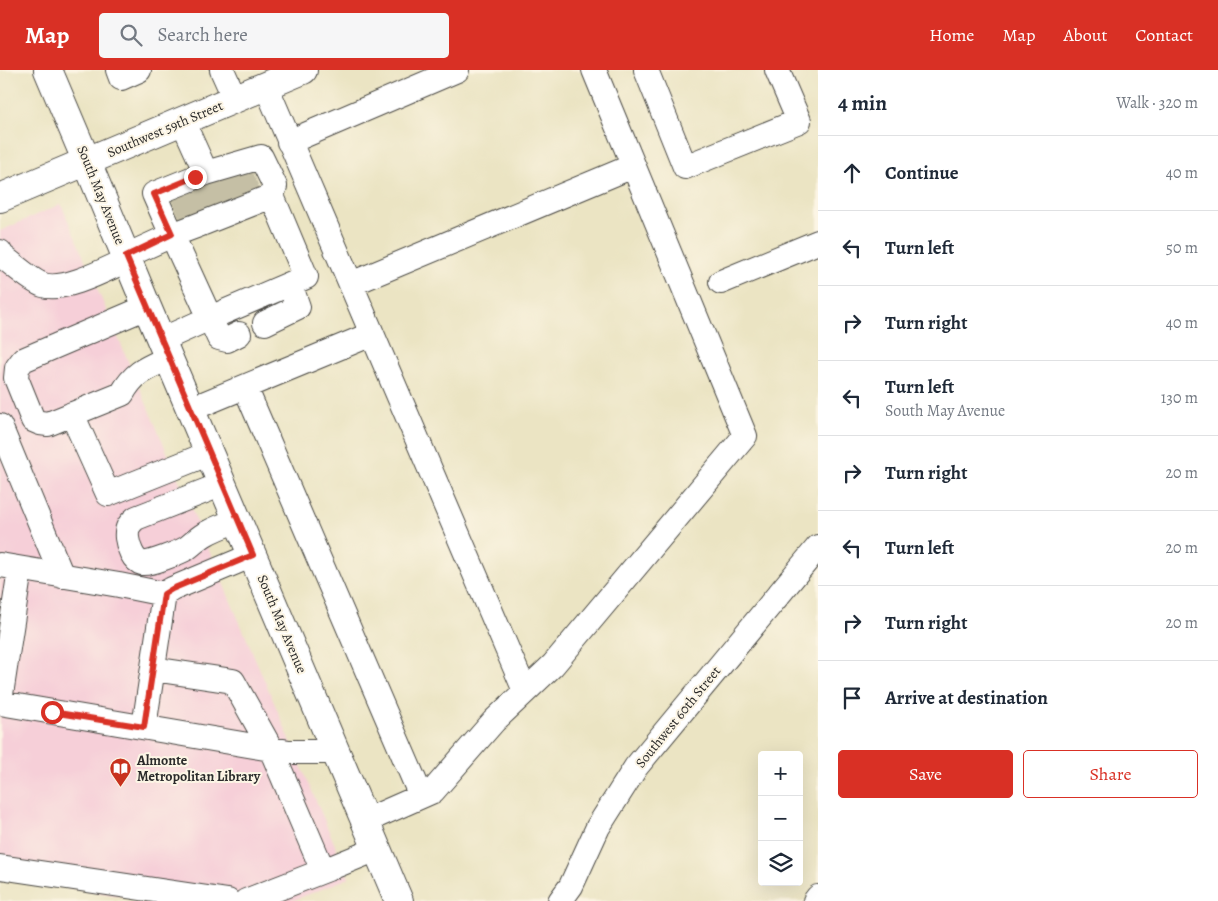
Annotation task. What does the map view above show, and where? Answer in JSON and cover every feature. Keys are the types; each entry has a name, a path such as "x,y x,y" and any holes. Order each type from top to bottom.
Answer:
{"main road":[{"name":"South May Avenue","path":"48,70 399,901"},
{"name":"Southwest 59th Street","path":"0,198 183,122 298,71"}],"street":[{"path":"118,70 121,78 139,70"},
{"path":"222,70 235,99"},
{"path":"290,142 457,70"},
{"path":"365,821 433,791 494,721 553,665 745,436 594,70"},
{"path":"646,70 685,167 808,118 777,70"},
{"path":"266,86 525,691"},
{"path":"147,307 23,360 17,368 16,378 34,420 48,424 122,394 138,373 165,349 210,318 306,277 218,193 183,122"},
{"path":"350,284 633,166"},
{"path":"218,193 154,194 218,338 227,340 240,334"},
{"path":"0,252 2,256 44,285 62,286 83,279 172,234 218,193"},
{"path":"722,282 818,242"},
{"path":"265,323 298,307 290,284"},
{"path":"191,409 372,334"},
{"path":"245,387 421,796"},
{"path":"72,414 108,494 210,453"},
{"path":"0,426 62,576"},
{"path":"223,484 136,518 129,524 126,530 128,544 136,560 148,563 187,548 209,531 238,520"},
{"name":"Southwest 60th Street","path":"560,901 571,886 598,828 636,767 818,547"},
{"path":"253,555 164,594 10,567 0,702 289,752 336,752"},
{"path":"144,727 164,594"},
{"path":"153,669 234,681 271,749 321,866 328,869"},
{"path":"246,901 377,849"},
{"path":"0,867 228,901"},
{"path":"815,901 818,897"}],"shaded area":[{"path":"61,204 349,878 292,901 153,901 0,877 0,231"}],"tunnel":[{"path":"240,172 248,192"},
{"path":"221,180 229,200"},
{"path":"201,188 209,208"},
{"path":"183,196 191,215"}],"place":[{"name":"Almonte Metropolitan Library","path":"121,787"}],"route":[{"path":"52,712 144,727 164,594 253,555 126,256 172,234 154,194 195,177"}]}
